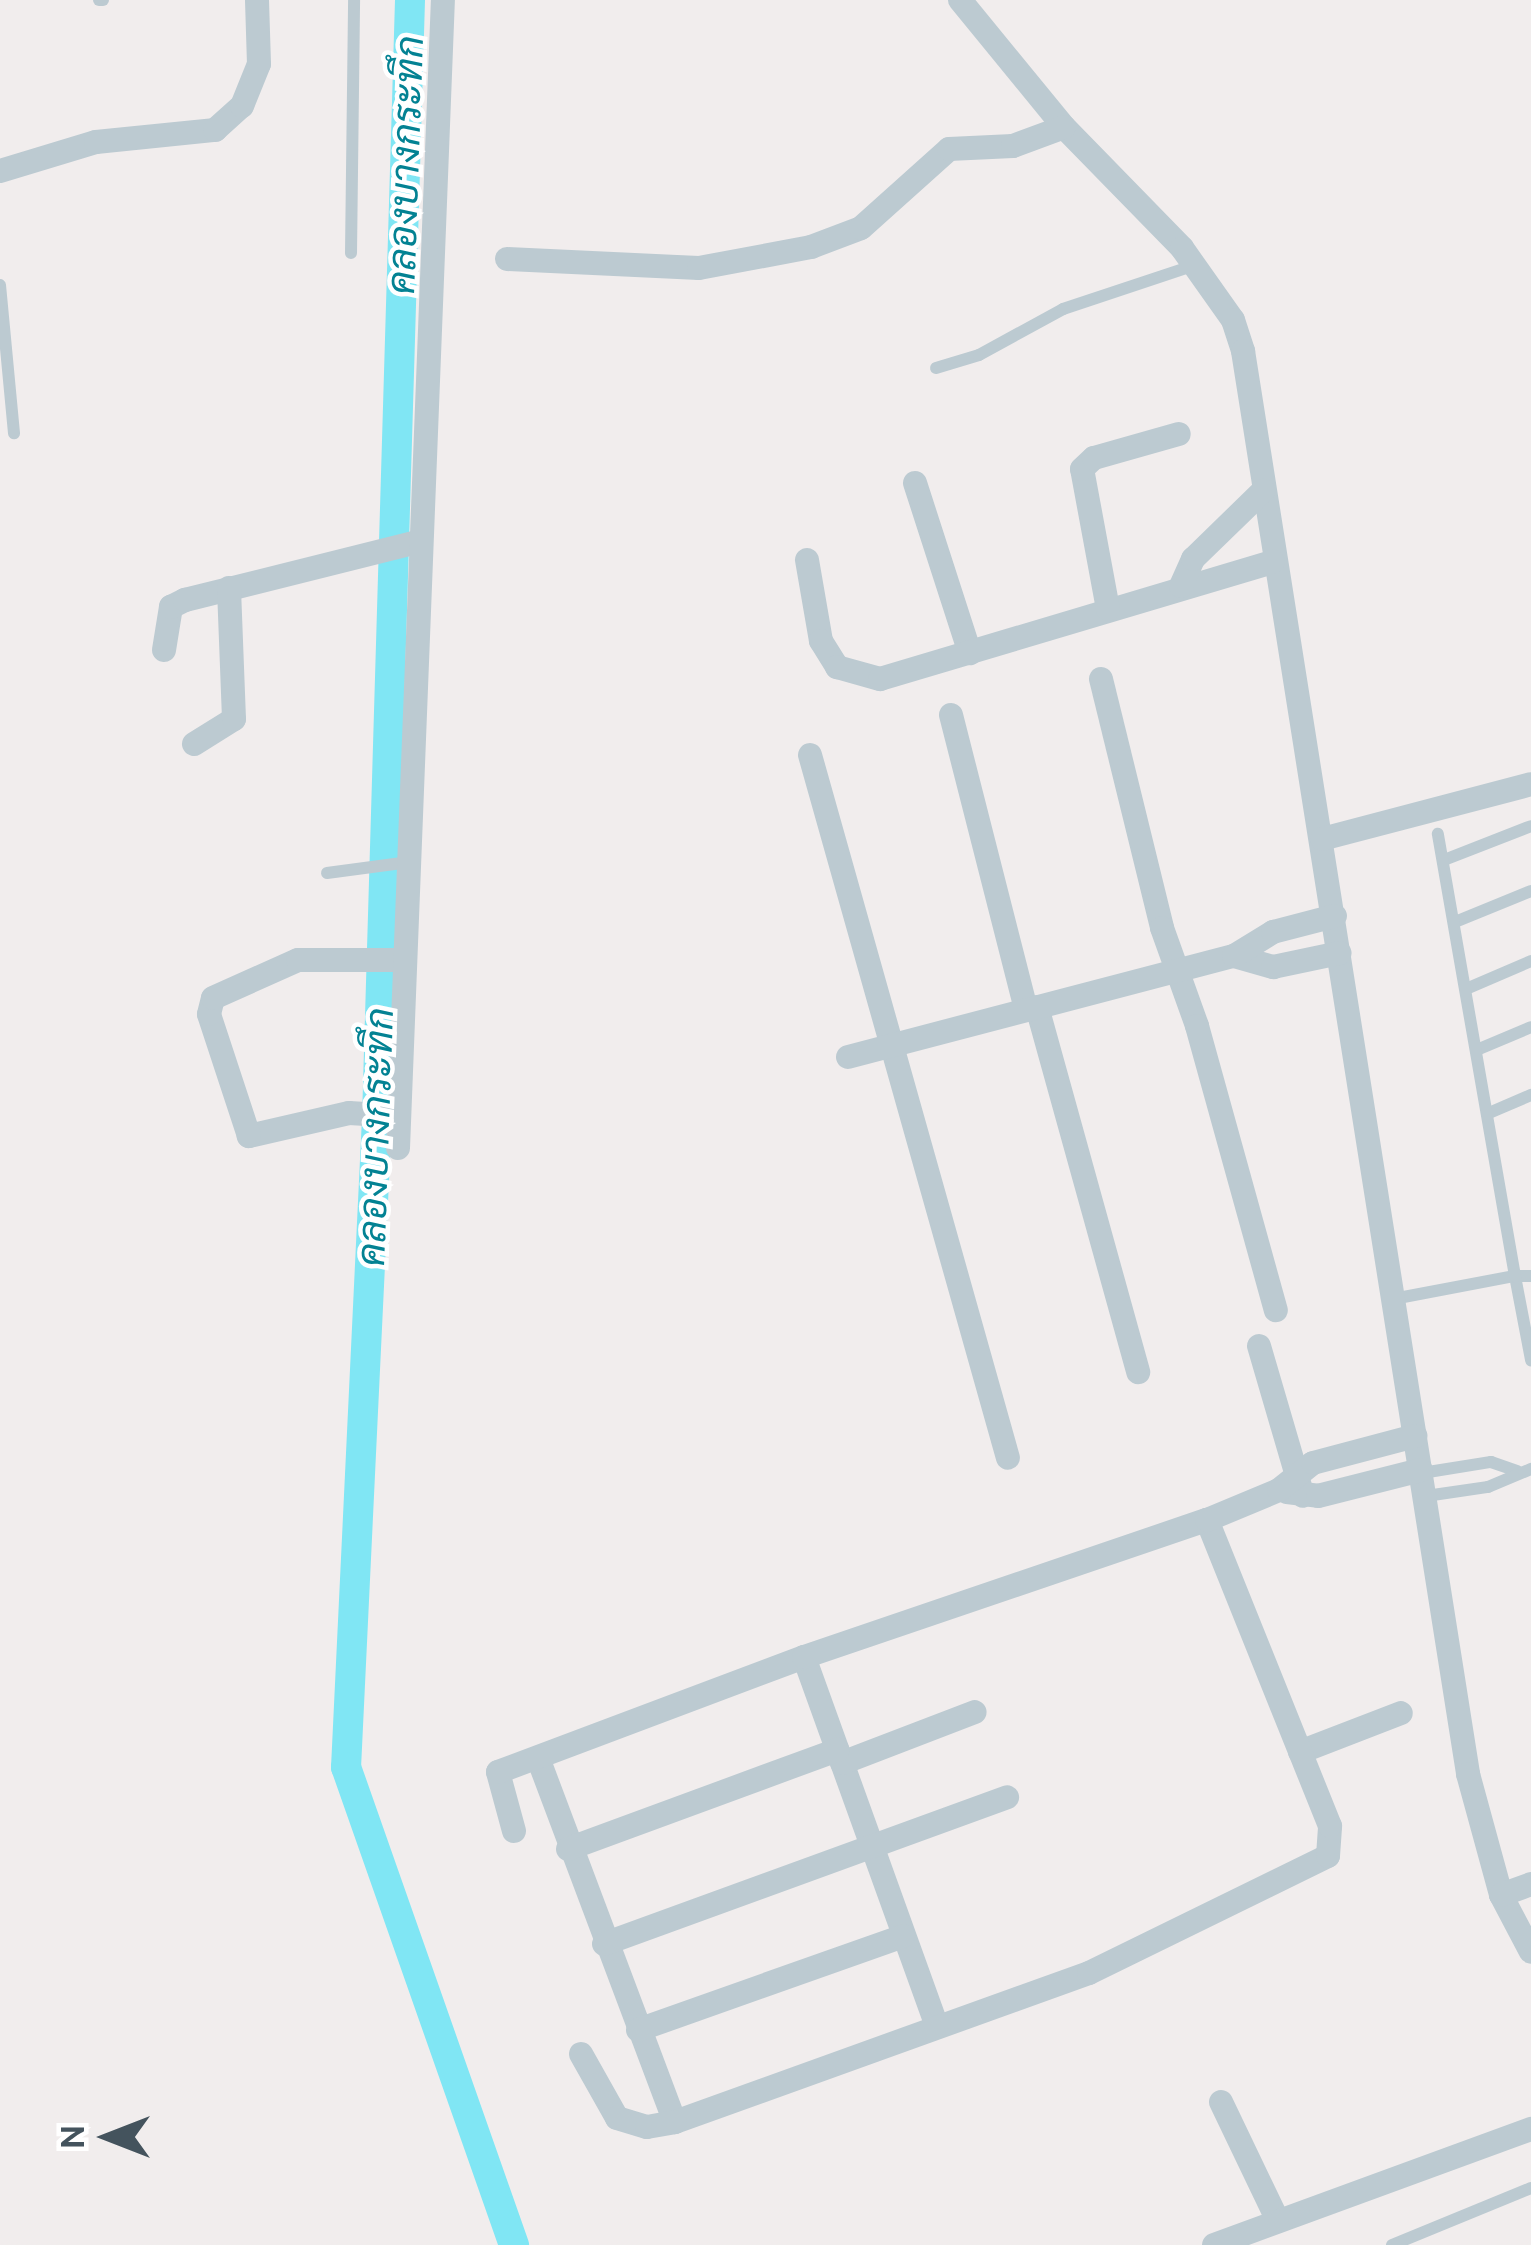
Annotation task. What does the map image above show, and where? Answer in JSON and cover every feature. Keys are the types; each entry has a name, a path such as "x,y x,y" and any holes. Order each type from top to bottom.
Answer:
{"street":[{"path":"0,171 96,142 214,130 242,106 259,64 257,0"},
{"path":"398,1148 394,1116 410,544 443,0"},
{"path":"960,0 1064,127 1195,265 1233,320 1243,351 1468,1774 1501,1895 1531,1952"},
{"path":"507,259 699,268 811,247 861,228 949,149 984,141 1013,146 1064,127"},
{"path":"1108,609 1082,470 1094,458 1179,434"},
{"path":"915,483 970,652"},
{"path":"1181,586 1193,559 1263,490"},
{"path":"164,650 171,607 410,544"},
{"path":"808,560 821,641 837,667 880,680 1273,562"},
{"path":"194,744 234,719 229,588"},
{"path":"1101,679 1177,970 1276,1310"},
{"path":"951,715 1138,1372"},
{"path":"810,755 1008,1458"},
{"path":"1322,839 1531,784"},
{"path":"848,1057 1234,956 1273,932 1334,916"},
{"path":"1234,956 1273,968 1340,953"},
{"path":"394,1116 349,1113 249,1136 209,1014 213,998 298,960 401,960"},
{"path":"1259,1346 1293,1486"},
{"path":"514,1832 497,1772 804,1657 1207,1520 1415,1436"},
{"path":"1293,1486 1423,1480"},
{"path":"581,2054 617,2118 647,2127 675,2122 1090,1973 1317,1868 1334,1847 1207,1520"},
{"path":"804,1657 937,2027"},
{"path":"568,1850 975,1712"},
{"path":"1300,1752 1401,1713"},
{"path":"538,1758 568,1850 675,2122"},
{"path":"604,1944 1007,1798"},
{"path":"1501,1895 1531,1884"},
{"path":"638,2030 903,1936"},
{"path":"1221,2102 1278,2221"},
{"path":"1214,2245 1531,2129"}],"lane":[{"path":"351,253 354,0"},
{"path":"936,368 979,355 1063,309 1195,265"},
{"path":"0,285 14,433"},
{"path":"1444,860 1531,826"},
{"path":"1438,835 1531,1360"},
{"path":"327,873 403,864"},
{"path":"1455,922 1531,891"},
{"path":"1466,989 1531,961"},
{"path":"1479,1049 1531,1027"},
{"path":"1489,1113 1531,1094"},
{"path":"1393,1299 1531,1276"},
{"path":"1423,1480 1491,1462 1524,1470"},
{"path":"1423,1480 1488,1487 1524,1470"},
{"path":"1392,2245 1531,2188"}],"waterway":[{"name":"คลองบางกระทึก","path":"410,0 377,1118 346,1767 514,2245"}]}
